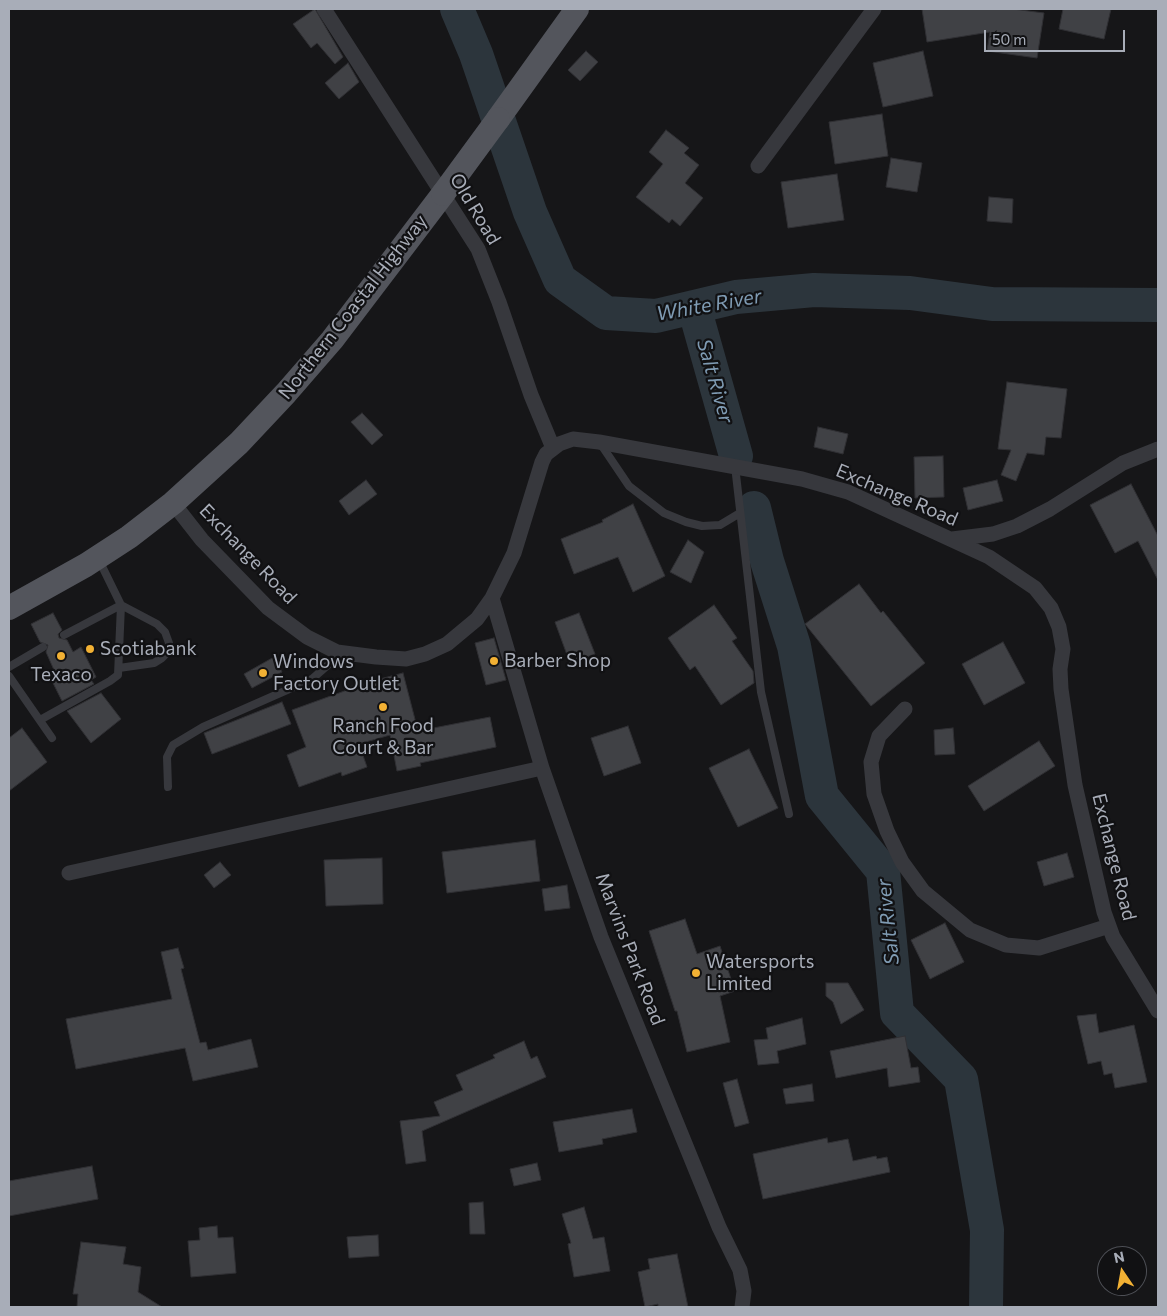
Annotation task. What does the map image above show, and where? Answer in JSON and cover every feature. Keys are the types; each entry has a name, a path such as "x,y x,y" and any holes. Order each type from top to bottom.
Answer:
{"main road":[{"name":"Northern Coastal Highway","path":"9,608 98,558 173,503 239,443 332,340 532,73 577,9"}],"street":[{"name":"Old Road","path":"324,9 478,249 499,302 531,395 553,448"},
{"path":"758,166 874,9"},
{"name":"Exchange Road","path":"173,503 202,540 268,608 307,637 337,652 406,659 425,654 447,644 481,614 492,598 514,554 542,462 553,448 573,439 734,465 802,479 848,492 989,557 1035,588 1051,608 1059,627 1063,649 1061,689 1075,785 1104,912 1113,937 1158,1011"},
{"path":"950,539 993,534 1017,526 1050,509 1123,463 1158,448"},
{"name":"Marvins Park Road","path":"492,598 542,768 601,937 719,1227 737,1261 744,1292 742,1307"},
{"path":"905,709 880,736 871,762 874,794 887,831 902,862 923,891 970,930 1006,945 1038,948 1109,926"},
{"path":"69,873 542,768"}],"lane":[{"path":"599,442 629,486 664,513 702,526 720,525 740,513"},
{"path":"734,465 761,692 789,814"},
{"path":"40,720 118,675 121,605 98,558"},
{"path":"64,635 121,605"},
{"path":"119,668 154,662 162,658 167,653 169,643 165,632 157,624 121,605"},
{"path":"9,667 43,647"},
{"path":"168,787 168,757 173,745 203,727 312,679 328,665 337,652"},
{"path":"9,676 52,738"}],"building":[{"path":"315,9 343,57 335,64 317,43 311,48 293,24"},
{"path":"922,9 1013,9 1044,13 1037,58 987,51 990,32 927,42"},
{"path":"1063,9 1111,9 1104,39 1059,29"},
{"path":"586,51 598,62 580,81 568,70"},
{"path":"923,51 933,96 883,107 873,63"},
{"path":"348,63 359,82 339,99 325,83"},
{"path":"882,114 888,156 835,164 829,122"},
{"path":"666,130 689,148 684,153 699,165 685,183 703,198 680,226 672,219 669,223 636,197 663,164 649,152"},
{"path":"891,158 922,163 917,192 886,187"},
{"path":"837,174 844,220 788,228 781,182"},
{"path":"989,197 1013,199 1012,223 987,221"},
{"path":"1007,382 1067,389 1061,438 1046,437 1044,455 1027,453 1016,481 1001,475 1011,450 998,449"},
{"path":"362,413 383,435 372,445 351,422"},
{"path":"818,427 848,434 843,454 814,447"},
{"path":"943,456 944,497 915,498 914,457"},
{"path":"366,480 377,494 349,515 339,501"},
{"path":"997,480 1003,501 968,510 963,488"},
{"path":"1131,484 1158,536 1158,580 1138,541 1115,553 1090,505"},
{"path":"633,504 665,576 633,592 618,557 574,574 561,539 603,522 602,520"},
{"path":"688,540 704,552 691,583 670,572"},
{"path":"859,584 881,613 883,611 925,663 871,706 805,624"},
{"path":"714,605 737,638 732,641 753,671 754,683 721,705 695,666 690,670 668,638"},
{"name":"Texaco","path":"53,613 62,630 58,634 59,638 67,640 73,652 81,647 96,677 91,680 94,684 62,701 48,673 54,670 46,652 48,645 40,642 31,624"},
{"path":"579,613 595,654 570,663 555,622"},
{"name":"Barber Shop","path":"494,638 506,680 486,685 475,643"},
{"path":"1003,642 1025,683 984,705 962,664"},
{"name":"Windows Factory Outlet","path":"274,657 282,672 252,688 244,674"},
{"path":"403,673 418,731 490,717 496,747 420,763 421,766 397,771 390,735 359,744 367,767 342,776 341,772 299,787 287,755 306,747 292,710 350,689 349,687"},
{"path":"101,693 121,719 91,743 67,711"},
{"path":"282,702 291,724 212,754 204,733"},
{"path":"628,726 641,763 604,776 591,738"},
{"path":"22,728 47,762 9,791 9,738"},
{"path":"953,728 955,754 935,755 934,730"},
{"path":"1039,741 1055,766 984,811 968,786"},
{"path":"749,749 778,808 738,827 709,768"},
{"path":"535,840 540,881 447,893 442,852"},
{"path":"1067,853 1074,877 1044,886 1037,862"},
{"path":"382,858 383,904 326,906 324,860"},
{"path":"220,862 231,875 214,888 204,875"},
{"path":"567,885 570,908 545,911 542,889"},
{"name":"Watersports Limited","path":"685,919 697,954 720,946 735,991 720,996 730,1042 687,1052 677,1011 675,1011 649,931"},
{"path":"945,923 964,962 930,979 911,940"},
{"path":"178,948 184,968 181,969 200,1043 206,1042 208,1050 251,1039 258,1067 193,1081 185,1048 76,1069 66,1019 172,999 161,952"},
{"path":"826,983 848,983 864,1010 841,1024 833,1002 826,996"},
{"path":"1096,1014 1099,1033 1134,1025 1147,1082 1115,1088 1112,1073 1104,1075 1101,1061 1088,1064 1077,1016"},
{"path":"802,1018 806,1044 777,1051 779,1063 758,1065 754,1040 768,1039 766,1028"},
{"path":"905,1036 911,1068 918,1067 920,1082 889,1087 887,1068 836,1078 830,1051"},
{"path":"524,1041 531,1059 537,1056 546,1077 422,1131 426,1161 406,1164 400,1121 440,1116 434,1102 463,1090 456,1075 495,1058 493,1055"},
{"path":"737,1079 749,1123 735,1127 723,1083"},
{"path":"812,1084 814,1101 786,1104 783,1089"},
{"path":"632,1109 637,1132 602,1139 603,1144 559,1152 553,1122"},
{"path":"827,1138 828,1143 848,1139 853,1161 876,1156 877,1159 887,1157 890,1172 763,1199 753,1154"},
{"path":"537,1163 541,1180 514,1186 510,1169"},
{"path":"92,1166 98,1199 9,1216 9,1181"},
{"path":"483,1202 485,1234 470,1234 469,1203"},
{"path":"584,1207 593,1239 604,1237 610,1271 574,1277 568,1244 571,1243 562,1214"},
{"path":"217,1226 218,1238 233,1237 236,1273 191,1277 188,1241 200,1240 199,1228"},
{"path":"378,1235 379,1256 349,1258 347,1237"},
{"path":"81,1242 126,1247 123,1264 141,1267 138,1292 162,1307 77,1307 78,1294 73,1294"},
{"path":"677,1254 688,1307 658,1307 658,1304 645,1307 638,1272 650,1269 648,1259"}],"waterway":[{"name":"White River","path":"457,9 476,54 530,212 560,280 606,313 656,316 736,297 814,290 910,293 992,304 1158,305"},
{"name":"Salt River","path":"694,307 736,456"},
{"name":"Salt River","path":"754,508 767,561 794,646 822,796 883,871 897,1013 961,1079 987,1230 986,1307"}],"place":[{"name":"Scotiabank","path":"90,649"},
{"name":"Texaco","path":"61,656"},
{"name":"Barber Shop","path":"494,661"},
{"name":"Windows Factory Outlet","path":"263,673"},
{"name":"Ranch Food Court & Bar","path":"383,707"},
{"name":"Watersports Limited","path":"696,973"}]}
